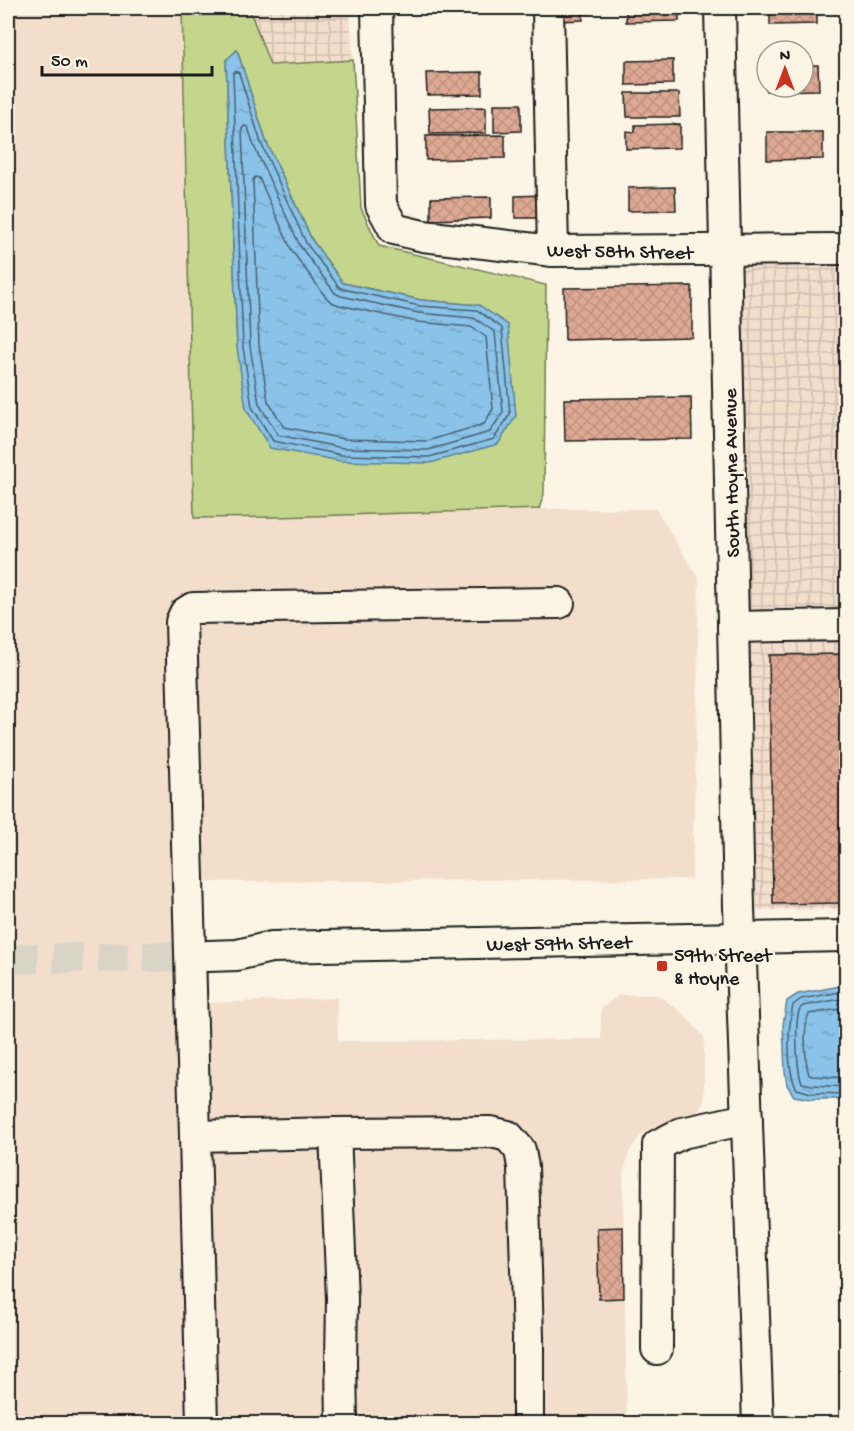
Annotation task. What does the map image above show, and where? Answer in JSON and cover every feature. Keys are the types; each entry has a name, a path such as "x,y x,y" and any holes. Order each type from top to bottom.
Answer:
{"street":[{"name":"West 58th Street","path":"377,8 381,205 394,229 423,236 553,251 846,249"},
{"path":"548,8 553,251"},
{"name":"South Hoyne Avenue","path":"720,8 740,938 758,1424"},
{"path":"202,1424 181,622 185,613 193,608 559,603"},
{"path":"733,627 846,625"},
{"name":"West 59th Street","path":"207,948 237,955 271,947 846,936"},
{"path":"657,1349 658,1145 682,1133 747,1119"},
{"path":"195,1136 335,1132 491,1132 508,1136 520,1150 523,1167 528,1424"},
{"path":"335,1132 342,1299 342,1424"}],"shaded area":[{"path":"8,8 182,8 195,518 539,509 656,509 699,579 692,879 204,882 209,1003 337,998 338,1041 601,1039 601,1009 619,995 658,995 684,1014 704,1037 704,1102 696,1115 657,1125 646,1131 629,1153 624,1171 627,1423 8,1423"},
{"path":"249,8 350,8 353,60 269,65"},
{"path":"846,262 846,909 756,910 740,493 737,263"}],"green space":[{"path":"182,8 249,8 270,65 353,60 361,208 379,246 546,285 544,494 539,509 194,518","holes":["237,50 266,141 312,240 343,283 421,300 479,305 237,347 226,60"]}],"water":[{"path":"237,50 266,141 312,240 343,283 421,300 479,305 508,325 516,416 498,444 430,463 341,461 270,448 246,409 237,347 226,60"},
{"path":"846,985 846,1101 794,1096 787,1085 785,1072 783,1025 787,1001 798,994"}],"building":[{"path":"559,8 591,8 591,13 583,14 583,20 559,21"},
{"path":"626,8 679,8 679,21 626,22"},
{"path":"770,8 817,8 817,24 770,25"},
{"path":"673,60 673,84 626,85 626,61"},
{"path":"815,65 818,65 819,90 815,90"},
{"path":"482,72 482,94 427,95 426,73"},
{"path":"626,93 679,93 680,117 627,117"},
{"path":"494,104 521,104 521,131 494,132"},
{"path":"486,107 486,133 430,134 429,108"},
{"path":"680,124 680,148 626,149 626,131 635,132 635,125"},
{"path":"767,132 823,132 823,159 767,160"},
{"path":"505,135 505,158 426,160 426,136"},
{"path":"675,187 676,210 628,211 628,188"},
{"path":"542,195 542,218 515,218 515,196"},
{"path":"491,197 491,218 431,220 431,198"},
{"path":"692,286 692,337 565,340 564,288"},
{"path":"691,397 692,439 565,441 564,399"},
{"path":"846,654 846,903 773,904 769,655"},
{"path":"623,1227 624,1298 599,1299 597,1228"}],"tunnel":[{"path":"8,959 208,956"}],"place":[{"name":"59th Street & Hoyne","path":"662,966"}]}
